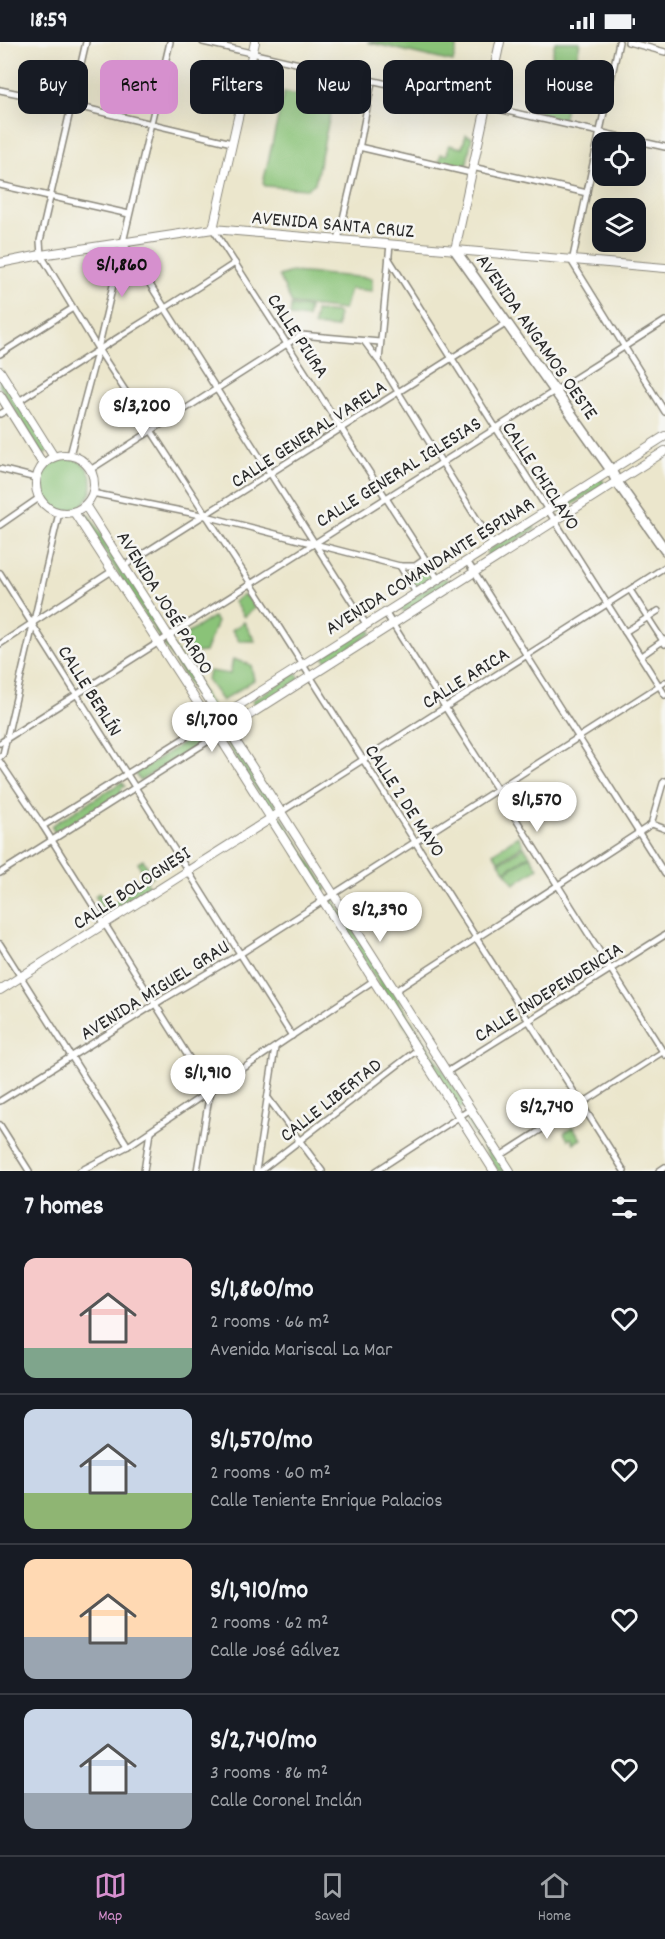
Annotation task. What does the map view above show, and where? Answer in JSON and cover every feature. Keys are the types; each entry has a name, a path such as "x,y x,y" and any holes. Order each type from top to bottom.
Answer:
{"main road":[{"path":"213,229 255,42"},
{"name":"AVENIDA ANGAMOS OESTE","path":"496,60 500,42"},
{"name":"AVENIDA ANGAMOS OESTE","path":"484,114 455,250 611,470 665,540"},
{"name":"AVENIDA SANTA CRUZ","path":"0,263 213,229 572,262 665,268"},
{"path":"0,371 54,457"},
{"path":"0,395 43,464"},
{"name":"AVENIDA COMANDANTE ESPINAR","path":"210,722 665,436"},
{"name":"AVENIDA COMANDANTE ESPINAR","path":"218,735 665,451"},
{"path":"70,455 83,461 90,470 94,483 92,493 85,505 74,512 59,513 47,507 39,498 36,478 43,464 54,457 70,455"},
{"name":"AVENIDA ANGAMOS OESTE","path":"619,481 665,550"},
{"name":"AVENIDA JOSÉ PARDO","path":"85,505 510,1171"},
{"name":"AVENIDA JOSÉ PARDO","path":"74,512 210,722 494,1171"},
{"name":"CALLE BOLOGNESI","path":"0,990 281,812"}],"street":[{"path":"82,60 86,42"},
{"path":"70,455 98,349 170,42"},
{"path":"203,42 383,84"},
{"path":"600,132 619,42"},
{"path":"628,42 665,52"},
{"path":"338,240 372,82"},
{"path":"0,90 18,94"},
{"path":"88,109 232,143"},
{"path":"513,113 592,132"},
{"path":"41,255 40,241 70,114"},
{"path":"646,143 665,147"},
{"path":"359,147 587,193"},
{"path":"592,170 572,262 665,412"},
{"path":"0,185 129,214"},
{"name":"CALLE PIURA","path":"213,229 438,579"},
{"path":"123,242 164,310 366,624"},
{"path":"379,361 390,244"},
{"name":"CALLE 2 DE MAYO","path":"41,255 98,349 416,842 624,1171"},
{"name":"CALLE CHICLAYO","path":"388,259 665,695"},
{"path":"19,401 235,263"},
{"path":"388,270 396,271"},
{"path":"0,354 73,308"},
{"name":"CALLE GENERAL IGLESIAS","path":"0,742 11,732 76,694 665,321"},
{"name":"CALLE GENERAL VARELA","path":"124,566 507,323"},
{"path":"90,470 303,334 380,342"},
{"path":"364,340 494,545"},
{"path":"0,414 9,409"},
{"path":"0,469 36,478"},
{"path":"92,493 206,516 400,566 415,566 425,559"},
{"path":"0,525 39,498"},
{"path":"195,514 199,512 200,507"},
{"path":"11,732 32,623 59,513"},
{"name":"CALLE GENERAL IGLESIAS","path":"294,538 298,542 300,552"},
{"path":"320,552 322,547 327,546"},
{"path":"467,561 665,874"},
{"path":"400,566 416,593"},
{"name":"CALLE ARICA","path":"281,812 665,567"},
{"path":"0,644 112,571"},
{"name":"CALLE BERLÍN","path":"0,573 292,1036"},
{"path":"630,590 664,641 640,656"},
{"path":"625,632 658,611"},
{"path":"385,612 664,1053 500,1156"},
{"name":"AVENIDA MIGUEL GRAU","path":"0,1101 240,954 665,682"},
{"path":"43,826 210,722"},
{"path":"0,873 218,735"},
{"path":"0,757 3,754 6,738"},
{"path":"0,762 43,826 210,1091 197,1171"},
{"path":"395,991 652,824 665,781"},
{"path":"652,824 665,829"},
{"name":"CALLE INDEPENDENCIA","path":"447,1072 665,935"},
{"path":"0,944 129,1146"},
{"path":"80,1171 129,1146 374,981"},
{"path":"258,1171 275,1047"},
{"name":"CALLE LIBERTAD","path":"258,1171 301,1142 417,1050"},
{"path":"268,1098 322,1171"},
{"path":"376,1171 471,1109"},
{"path":"0,1125 29,1171"},
{"path":"144,1171 150,1132"},
{"path":"659,1171 665,1167"}],"green space":[{"path":"367,42 458,42 454,60 444,60"},
{"path":"555,42 580,42 576,60 551,60"},
{"path":"284,92 296,95 296,114 330,114 315,183 307,189 265,186 263,183 279,114 284,114"},
{"path":"539,114 565,114 563,121 539,116"},
{"path":"466,135 472,137 466,168 439,162 441,154 447,155 449,145 462,148"},
{"path":"291,272 372,278 372,291 350,289 344,310 292,304 279,276"},
{"path":"291,306 309,308 307,318 290,316"},
{"path":"315,311 338,313 337,328 314,326"},
{"path":"0,371 50,449 43,455 0,386"},
{"path":"65,457 75,459 84,465 90,474 92,484 90,494 84,503 75,509 65,511 55,509 46,503 40,494 38,484 40,474 46,465 55,459"},
{"path":"601,478 605,484 559,513 555,507"},
{"path":"88,514 213,708 207,712 83,518"},
{"path":"531,523 535,529 490,558 486,552"},
{"path":"423,561 432,574 431,579 414,587 405,572"},
{"path":"445,577 449,584 404,612 400,606"},
{"path":"242,595 248,597 255,608 244,617 234,602"},
{"path":"213,617 217,622 205,652 192,653 182,637"},
{"path":"244,622 255,641 239,641 232,630"},
{"path":"368,627 372,633 327,662 323,656"},
{"path":"233,659 251,665 254,680 222,701 207,680 209,671 230,674"},
{"path":"296,673 300,679 256,707 252,701"},
{"path":"204,730 209,738 140,781 135,773"},
{"path":"228,734 277,807 274,811 270,811 224,739"},
{"path":"122,782 125,786 121,789 121,794 56,834 51,826"},
{"path":"281,816 327,889 325,891 320,891 276,821"},
{"path":"518,836 523,845 499,861 493,853"},
{"path":"524,847 530,855 505,871 499,863"},
{"path":"530,856 538,868 514,884 506,872"},
{"path":"143,860 153,876 146,881 149,886 109,911 104,910 95,896 99,893 108,906 129,893 127,889 131,886 133,889 139,886 137,882 145,876 138,863"},
{"path":"331,899 465,1104 462,1108 458,1109 328,903"},
{"path":"469,1117 508,1171 498,1171 466,1121"},
{"path":"573,1127 581,1139 574,1143 571,1138 568,1140 564,1133"}]}
